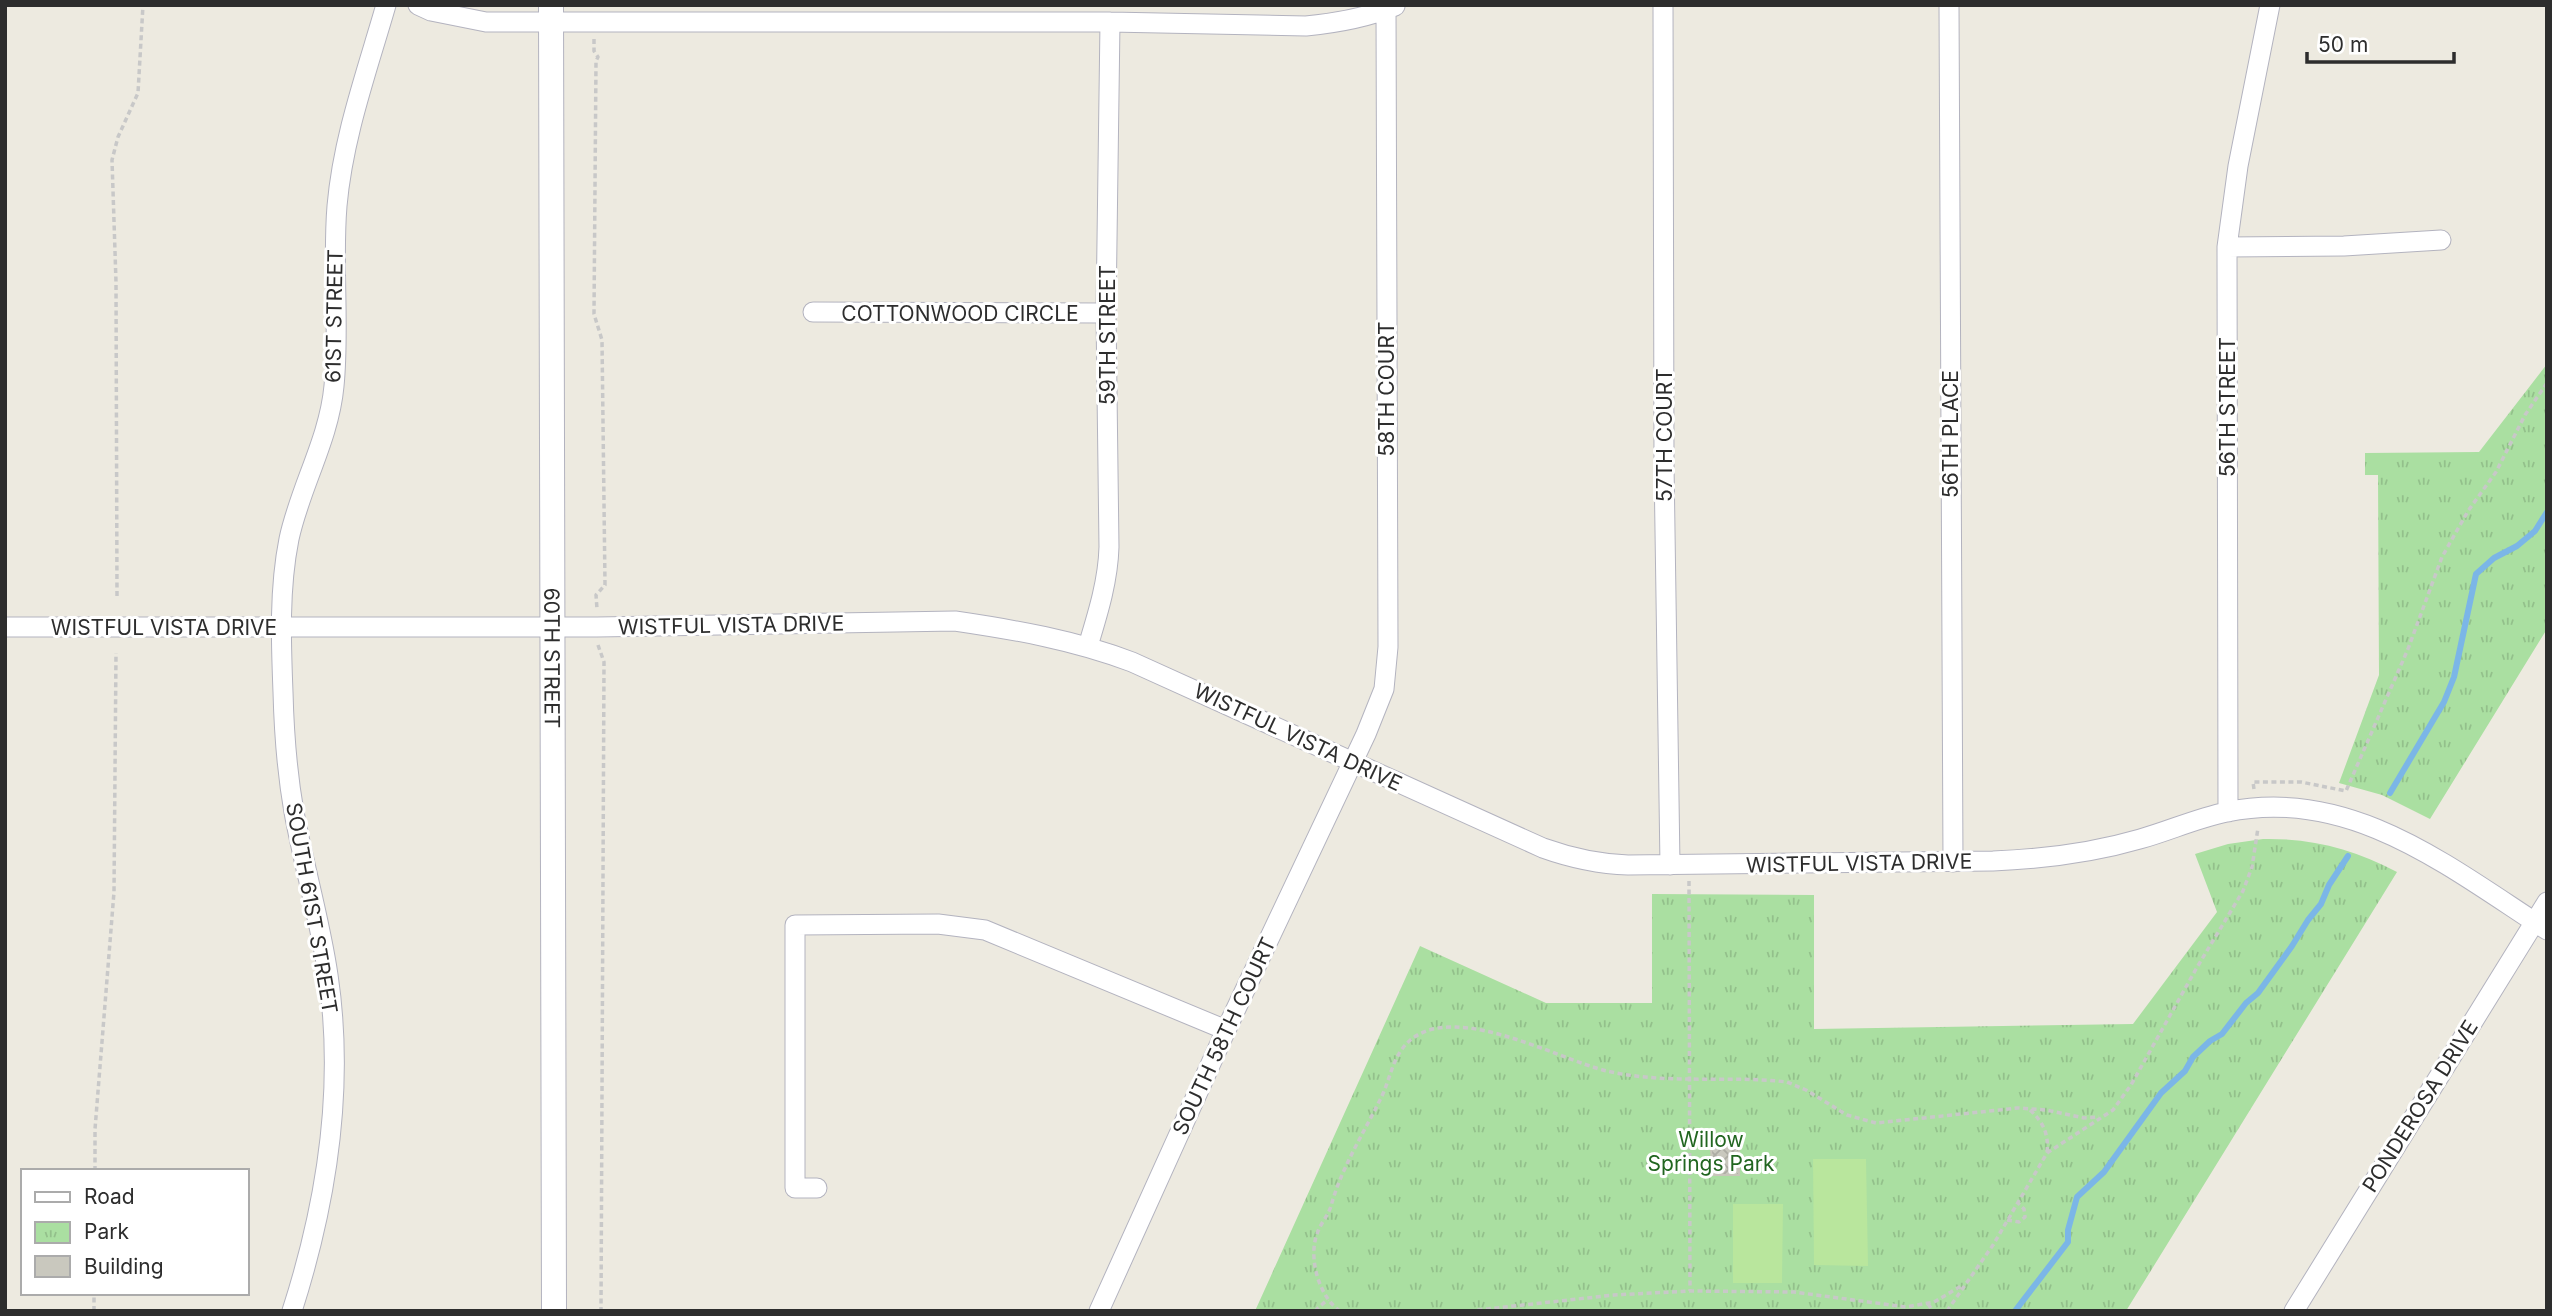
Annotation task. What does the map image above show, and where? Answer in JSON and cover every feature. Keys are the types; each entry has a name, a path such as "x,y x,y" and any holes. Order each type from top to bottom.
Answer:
{"street":[{"name":"61ST STREET","path":"282,627 283,574 289,537 328,422 334,386 334,253 337,203 345,153 386,5"},
{"path":"418,5 431,11 485,22 551,14 788,13 1306,26 1339,23 1391,7"},
{"name":"57TH COURT","path":"1663,5 1664,464 1680,865"},
{"name":"56TH PLACE","path":"1949,5 1953,862"},
{"name":"56TH STREET","path":"2228,812 2227,247 2238,166 2270,5"},
{"name":"58TH COURT","path":"1352,763 1384,689 1388,654 1391,7"},
{"name":"60TH STREET","path":"551,14 554,1311"},
{"name":"59TH STREET","path":"1088,646 1102,597 1109,558 1106,313 1110,22"},
{"path":"2227,247 2356,246 2441,240"},
{"name":"COTTONWOOD CIRCLE","path":"813,312 1106,313"},
{"name":"WISTFUL VISTA DRIVE","path":"5,627 552,626 956,621 1088,646 1181,683 1352,763 1572,859 1604,864 1680,865 2040,859 2092,851 2141,839 2228,812 2277,807 2314,810 2349,817 2382,829 2541,926"},
{"name":"SOUTH 61ST STREET","path":"282,627 286,752 294,811 324,955 333,1032 334,1091 330,1149 317,1226 292,1311"},
{"name":"SOUTH 58TH COURT","path":"1099,1311 1226,1030 1352,763"},
{"name":"PONDEROSA DRIVE","path":"2294,1311 2541,926 2547,902"},
{"path":"817,1188 795,1188 795,925 938,924 985,930 1226,1030"}],"path":[{"path":"117,596 116,296 112,160 118,137 138,93 143,5"},
{"path":"594,51 598,57 594,314 602,340 605,585 596,595"},
{"path":"2255,792 2253,782 2282,781 2346,791 2408,649 2442,557 2468,511 2497,472 2525,415 2547,383"},
{"path":"598,648 604,662 601,1311"},
{"path":"95,1169 95,1129 114,891 116,653"},
{"path":"1947,1311 1980,1266 2047,1153 2113,1110 2131,1086 2243,891 2257,847 2258,820"},
{"path":"1680,865 1690,1026 1690,1291"},
{"path":"1340,1311 1328,1299 1316,1268 1314,1250 1317,1234 1401,1052 1423,1032 1447,1026 1479,1028 1606,1071 1633,1076 1787,1082 1806,1090 1847,1115 1875,1123 2028,1108 2084,1118 2102,1117"},
{"path":"2028,1108 2044,1125 2048,1142 2047,1153"},
{"path":"2007,1220 2019,1222 2025,1217 2024,1209 2017,1202"},
{"path":"1469,1311 1614,1295 1690,1291 1794,1292 1906,1307 1928,1304 1965,1284"},
{"path":"1315,1311 1328,1299"},
{"path":"1928,1304 1933,1311"}],"green space":[{"path":"2547,364 2547,629 2430,819 2382,795 2339,783 2379,675 2378,475 2365,475 2365,453 2479,452"},
{"name":"Willow Springs Park","path":"2263,839 2299,840 2332,846 2397,872 2126,1311 1255,1311 1420,946 1546,1003 1652,1003 1652,894 1814,895 1814,1029 2133,1024 2217,912 2195,854 2228,844"},
{"path":"1813,1159 1866,1159 1868,1266 1814,1265"},
{"path":"1733,1204 1783,1204 1782,1283 1733,1283"}],"building":[{"path":"1711,1148 1739,1148 1739,1175 1712,1175"}],"waterway":[{"path":"2390,793 2444,702 2454,677 2476,574 2494,558 2517,546 2535,531 2547,512"},
{"path":"2015,1311 2068,1242 2068,1230 2077,1197 2104,1172 2161,1093 2185,1071 2193,1057 2222,1034 2246,1003 2258,993 2321,904 2329,885 2348,856"}]}
